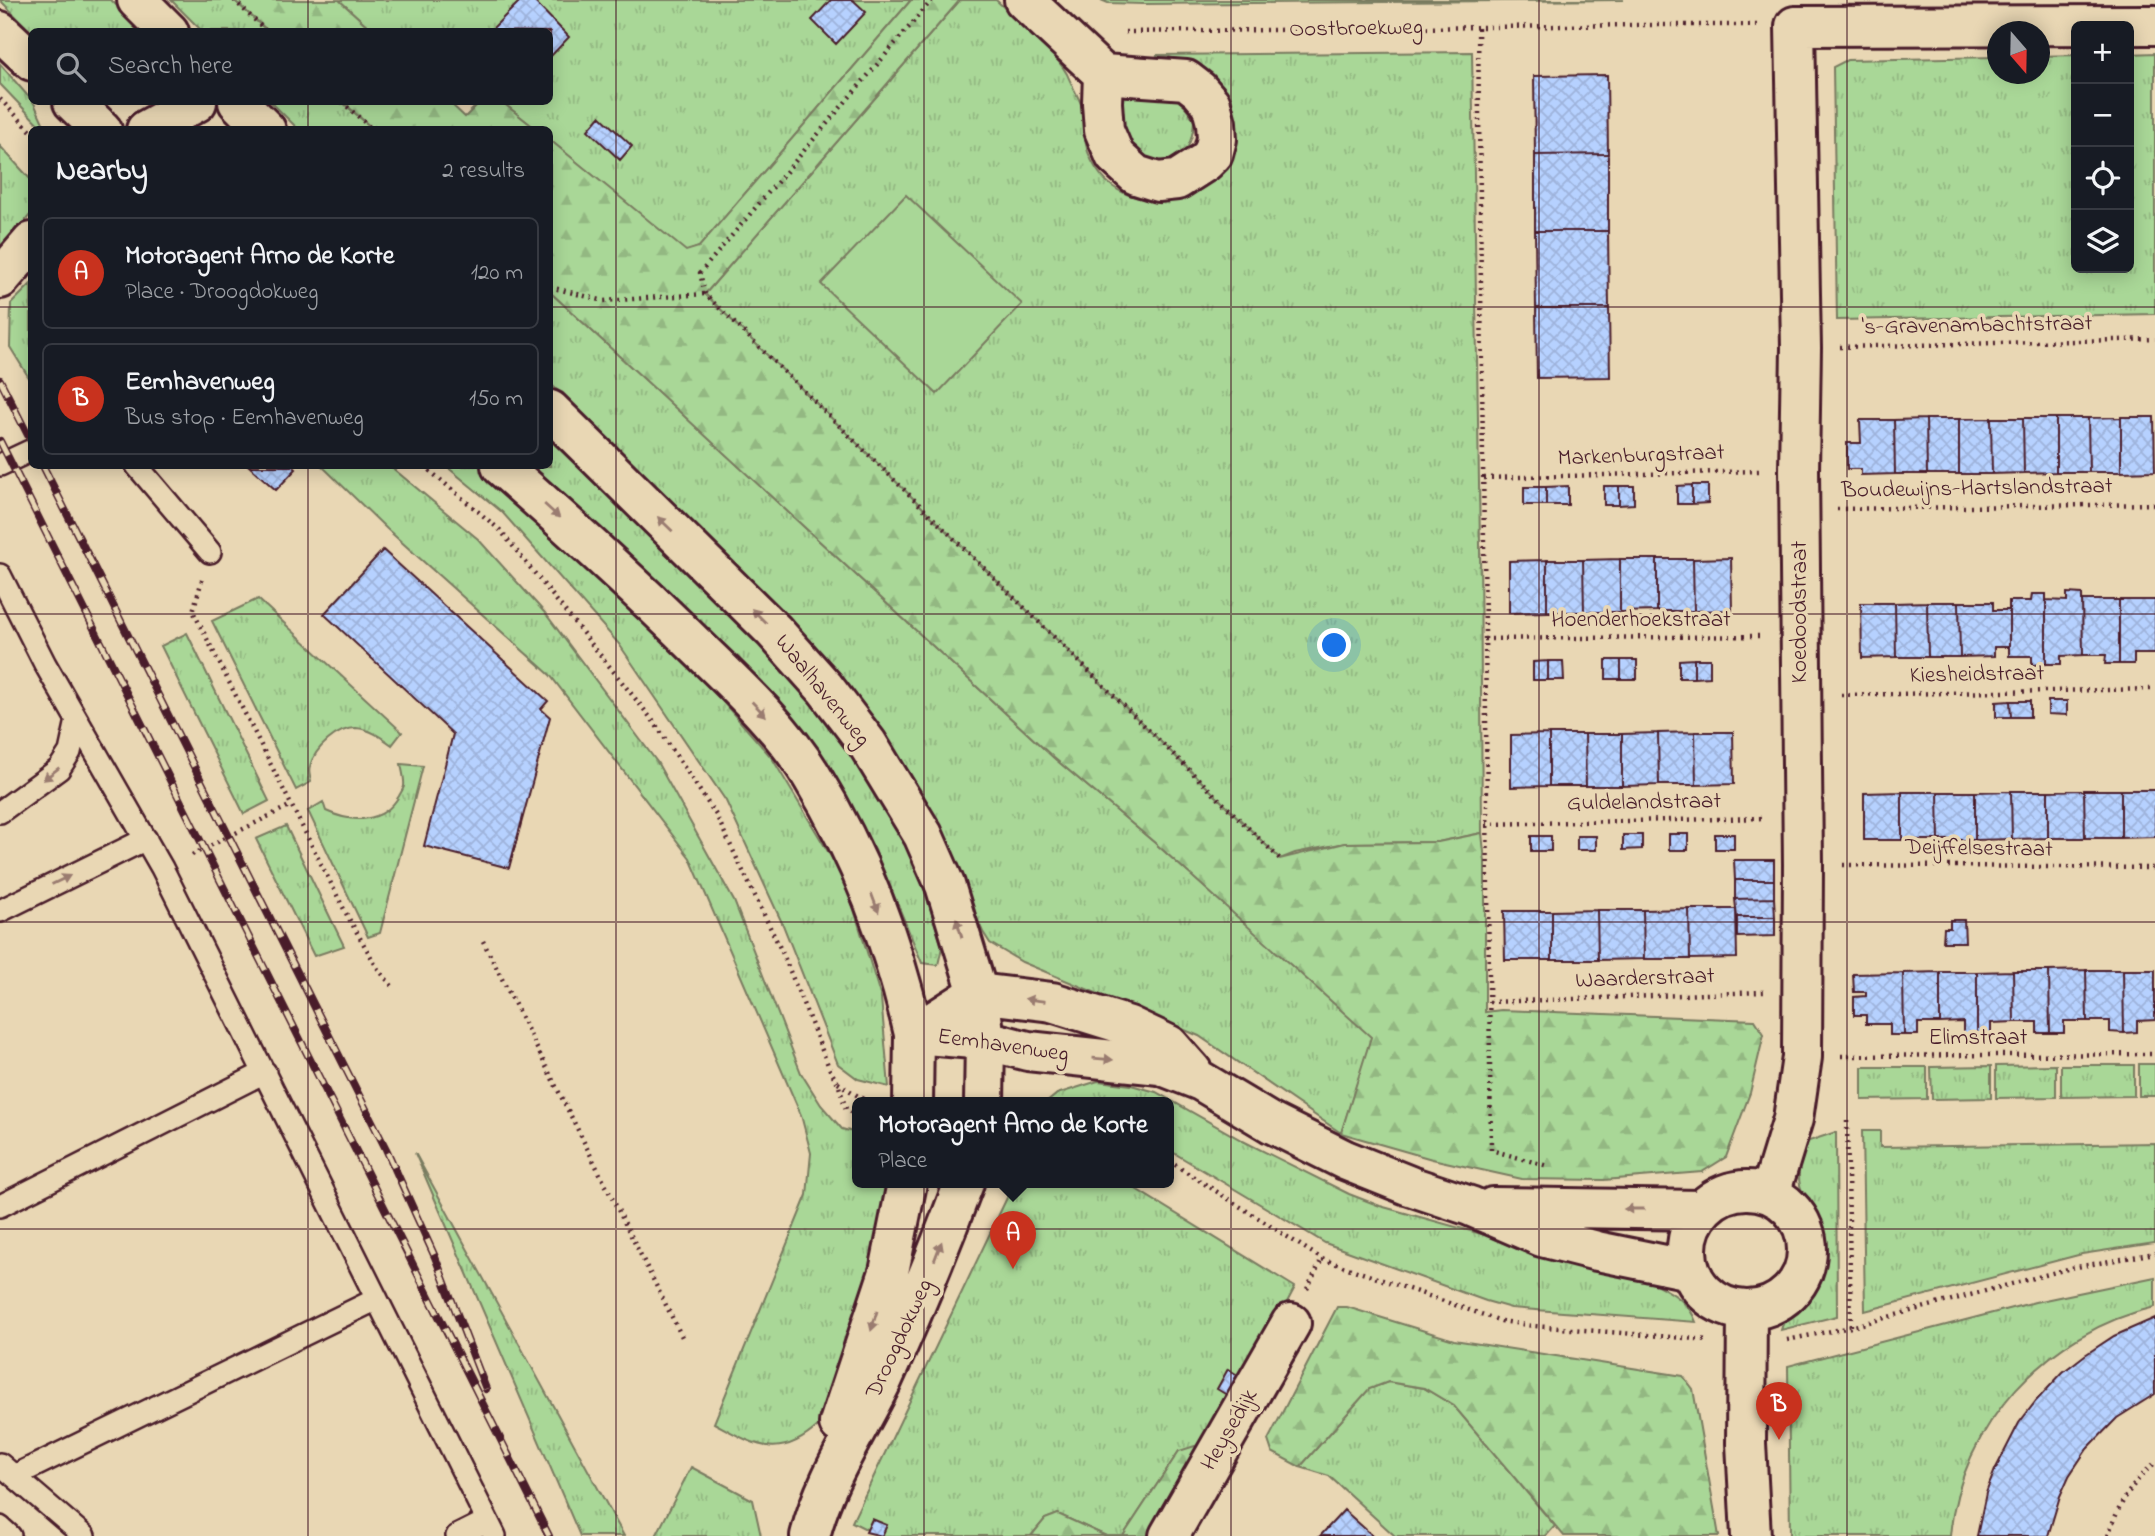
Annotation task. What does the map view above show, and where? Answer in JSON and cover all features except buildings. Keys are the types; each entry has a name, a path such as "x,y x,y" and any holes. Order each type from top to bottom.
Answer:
{"street":[{"path":"137,0 165,28"},
{"path":"1024,0 1103,74"},
{"path":"1795,26 2155,25"},
{"name":"Koedoodstraat","path":"1770,1194 1793,1119 1802,1057 1803,817 1799,636 1801,348 1795,26"},
{"path":"0,31 28,57"},
{"path":"76,105 98,126"},
{"path":"153,126 192,105"},
{"path":"241,105 262,126"},
{"path":"0,279 28,247"},
{"name":"Waalhavenweg","path":"553,413 774,631 825,688 867,743 923,835 946,885 978,993 985,1040"},
{"path":"504,469 621,573 711,660 774,725 810,773 858,862 900,973 914,1034 913,1097"},
{"name":"Eemhavenweg","path":"914,1034 978,993 1052,1002 1129,1026 1169,1045 1201,1081"},
{"name":"Eemhavenweg","path":"914,1034 985,1040 1028,1051 1160,1065 1201,1081 1271,1123 1345,1160 1410,1186 1469,1206 1542,1237 1690,1270"},
{"path":"984,1097 985,1040"},
{"name":"Droogdokweg","path":"810,1536 825,1490 841,1413 889,1272 906,1188"},
{"name":"Droogdokweg","path":"825,1490 881,1383 915,1308 962,1188"},
{"path":"1756,1190 1770,1194 1794,1212 1802,1225 1806,1239 1804,1269 1798,1282 1776,1303 1762,1308 1747,1310 1718,1303 1702,1289 1690,1270 1687,1254 1693,1223 1713,1200 1727,1194 1756,1190"},
{"name":"Eemhavenweg","path":"1469,1206 1702,1210"},
{"path":"1747,1310 1746,1443 1751,1536"},
{"name":"Heysedijk","path":"1169,1536 1291,1323"}],"lane":[{"path":"0,465 28,452"},
{"path":"139,469 210,552"},
{"path":"0,575 45,664 146,839 265,1072 491,1529 457,1536"},
{"path":"0,812 59,769 70,752 77,720"},
{"path":"0,911 146,839"},
{"path":"0,1206 265,1072"},
{"path":"84,1536 7,1470 377,1299"},
{"path":"0,1527 10,1536"}],"path":[{"path":"234,0 263,28"},
{"path":"932,0 699,273 705,294 1280,859"},
{"name":"Oostbroekweg","path":"1122,33 1636,25 1795,26"},
{"path":"1478,28 1491,1150 1557,1168"},
{"path":"0,99 28,128"},
{"path":"345,105 369,126"},
{"path":"553,288 604,301 705,294"},
{"name":"'s-Gravenambachtstraat","path":"1801,348 2155,339"},
{"path":"428,469 500,530 654,722 709,803 783,954 838,1083 846,1109 852,1113"},
{"name":"Markenburgstraat","path":"1484,478 1799,470"},
{"name":"Boudewijns-Hartslandstraat","path":"1799,510 2155,504"},
{"path":"210,552 193,611 348,918 378,969 392,986"},
{"name":"Hoenderhoekstraat","path":"1484,639 1799,636"},
{"name":"Kiesheidstraat","path":"1801,695 2155,689"},
{"name":"Guldelandstraat","path":"1486,824 1803,817"},
{"name":"Deijffelsestraat","path":"1803,864 2155,868"},
{"path":"483,941 684,1342"},
{"name":"Waarderstraat","path":"1489,1002 1802,991"},
{"name":"Elimstraat","path":"1802,1057 2155,1054"},
{"path":"838,1083 860,1097"},
{"path":"1847,1121 1851,1327"},
{"path":"1174,1164 1322,1259"},
{"path":"2108,1536 2116,1512 2133,1484 2155,1463"}],"green space":[{"path":"0,0 111,0 140,28 28,28"},
{"path":"171,0 234,0 264,28 199,28"},
{"path":"234,0 339,0 370,28 265,28"},
{"path":"339,0 911,0 699,247 686,252 553,142 553,126 532,126 506,105 553,105 553,28 370,28"},
{"path":"911,0 960,0 705,294 1280,859 1345,843 1438,842 1482,833 1485,862 1485,1012 1501,1010 1755,1020 1764,1034 1750,1093 1726,1157 1702,1172 1604,1180 1522,1179 1432,1159 1341,1133 1371,1037 1155,843 1054,758 553,295 553,142 686,251 699,247"},
{"path":"960,0 996,0 1044,45 1061,64 1081,104 1086,146 1096,169 1107,182 1120,191 1150,200 1184,196 1200,189 1219,170 1199,67 1183,60 1156,55 1472,52 1482,833 1438,842 1345,843 1295,853 1280,859 705,294"},
{"path":"1101,0 1624,0 1144,4 1108,3"},
{"path":"2155,53 2155,314 1837,320 1833,67 1847,60 1987,57 1987,84 2050,84 2050,56 2071,55 2071,273 2134,273 2134,54"},
{"path":"0,64 28,96 28,105 35,105 45,126 40,126 0,84"},
{"path":"1119,92 1163,94 1180,102 1188,110 1194,121 1193,129 1189,145 1180,159 1165,165 1156,165 1130,154 1118,108"},
{"path":"274,105 345,105 370,126 295,126"},
{"path":"346,105 452,105 465,117 477,105 506,105 532,126 370,126"},
{"path":"0,146 28,177 28,217 0,250"},
{"path":"906,195 1022,304 937,394 821,284"},
{"path":"28,287 28,376 10,347 11,304"},
{"path":"553,295 1054,758 1155,843 1372,1037 1341,1133 1199,1036 1022,962 990,943 933,823 658,492 553,386"},
{"path":"553,443 782,660 839,731 888,805 924,888 942,947 938,965 922,963 875,850 807,736 745,668 525,469 553,469"},
{"path":"325,469 394,469 478,539 545,613 657,762 734,901 801,1073 821,1105 842,1129 852,1132 852,1188 891,1188 875,1263 819,1425 791,1443 767,1446 755,1443 714,1423 807,1195 811,1153 801,1115 690,858 550,675 387,529"},
{"path":"450,469 486,469 687,661 772,758 845,880 881,998 889,1087 858,1079 838,1064 783,925 726,801 619,644 502,512"},
{"path":"258,599 402,732 392,745 366,730 356,728 342,731 328,740 317,752 309,768 311,782 296,790 212,621"},
{"path":"187,633 269,801 244,814 161,646"},
{"path":"401,764 423,766 380,933 368,937 308,811 323,802 326,811 346,818 366,818 384,812 404,787"},
{"path":"286,826 344,946 314,956 256,839"},
{"path":"2139,1064 2155,1064 2155,1096 2139,1096"},
{"path":"2056,1065 2056,1097 1996,1098 1996,1066"},
{"path":"2061,1065 2134,1065 2134,1096 2061,1097"},
{"path":"1991,1066 1991,1098 1932,1099 1931,1067"},
{"path":"1862,1067 1927,1067 1927,1099 1862,1100"},
{"path":"1098,1081 1131,1085 1165,1097 1053,1097"},
{"path":"1174,1102 1243,1141 1349,1194 1380,1206 1648,1280 1683,1302 1696,1322 1511,1308 1325,1243 1174,1153"},
{"path":"1862,1131 1880,1131 1880,1147 2155,1143 2155,1243 2082,1254 1865,1311"},
{"path":"1836,1132 1837,1316 1781,1330 1789,1315 1816,1284 1824,1263 1822,1230 1802,1191 1800,1161 1809,1141"},
{"path":"415,1153 624,1536 580,1536"},
{"path":"1012,1188 1134,1188 1295,1287 1225,1420 1202,1455 1179,1451 1123,1536 1106,1536 1058,1514 1045,1519 1031,1536 880,1536 852,1522"},
{"path":"2155,1277 2155,1307 2116,1319 2079,1337 2046,1361 2016,1389 1991,1421 1971,1457 1957,1495 1950,1536 1790,1536 1788,1366 2035,1302"},
{"path":"1337,1307 1347,1307 1454,1340 1683,1376 1693,1389 1719,1536 1564,1536 1454,1406 1424,1388 1388,1382 1369,1389 1300,1467 1272,1452 1268,1440"},
{"path":"1388,1382 1424,1388 1454,1406 1555,1526 1546,1536 1395,1536 1329,1476 1300,1467 1369,1389"},
{"path":"1195,1446 1202,1455 1151,1536 1123,1536 1179,1451"},
{"path":"691,1467 753,1500 761,1536 656,1536"},
{"path":"1058,1514 1106,1536 1031,1536 1045,1519"}],"railway":[{"path":"0,380 28,435"},
{"path":"0,441 549,1536"},
{"path":"45,469 386,1149 435,1257 486,1389"}],"place":[{"name":"Motoragent Arno de Korte","path":"1013,1269"},
{"name":"Eemhavenweg","path":"1779,1440"}]}
